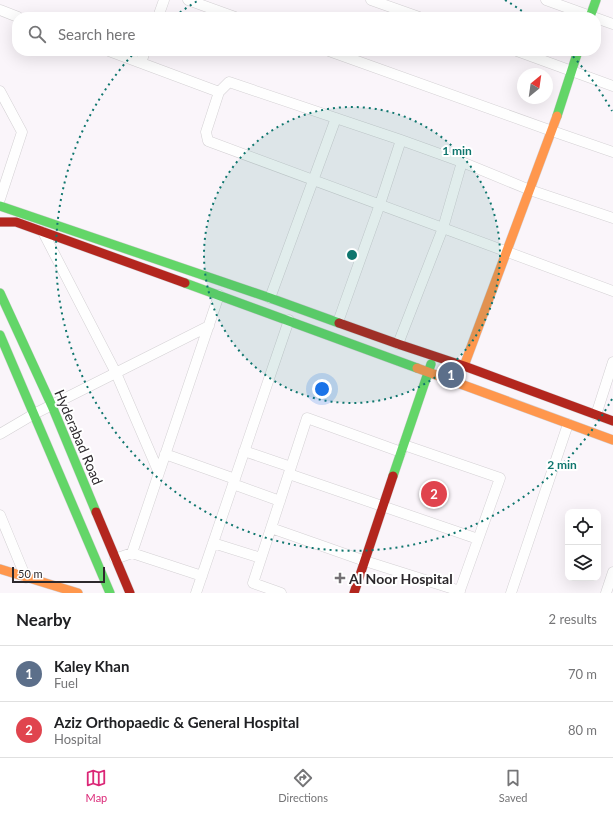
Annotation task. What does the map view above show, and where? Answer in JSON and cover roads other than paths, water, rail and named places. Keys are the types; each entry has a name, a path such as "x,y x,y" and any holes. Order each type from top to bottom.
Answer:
{"main road":[{"path":"593,12 596,0"},
{"path":"464,366 552,132 576,56"},
{"path":"0,206 464,366 613,421"},
{"path":"0,222 16,222 289,320 613,440"},
{"name":"Hyderabad Road","path":"0,293 52,406 130,593"},
{"path":"0,335 110,593"},
{"path":"354,593 434,356"},
{"path":"0,569 78,593"}],"street":[{"path":"160,12 164,0"},
{"path":"188,0 221,12"},
{"path":"371,0 405,12"},
{"path":"546,0 578,12"},
{"path":"0,10 12,15"},
{"path":"601,20 613,24"},
{"path":"122,56 219,92"},
{"path":"141,63 143,56"},
{"path":"343,56 552,132 613,152"},
{"path":"531,56 613,86"},
{"path":"613,218 530,190 462,162 401,140 229,82 219,92 206,132 208,142 613,290"},
{"path":"0,91 22,132 0,199"},
{"path":"270,298 336,118"},
{"path":"338,322 401,140"},
{"path":"398,344 443,228 462,162"},
{"path":"43,232 116,373 159,473"},
{"path":"132,553 219,295"},
{"path":"196,593 289,320"},
{"path":"0,434 34,414 209,326"},
{"path":"596,415 613,362"},
{"path":"271,528 460,592 500,478 307,418 290,471 280,501 271,528 261,558 253,583 281,593"},
{"path":"511,593 568,424"},
{"path":"244,451 290,471 383,506 478,539"},
{"path":"166,454 280,501"},
{"path":"0,515 26,578"},
{"path":"213,543 261,558"},
{"path":"115,559 132,553 202,576"},
{"path":"606,593 613,572"}],"place":[{"name":"Kaley Khan","path":"451,375"},
{"name":"Aziz Orthopaedic & General Hospital","path":"434,494"},
{"name":"Al Noor Hospital","path":"340,578"}]}
